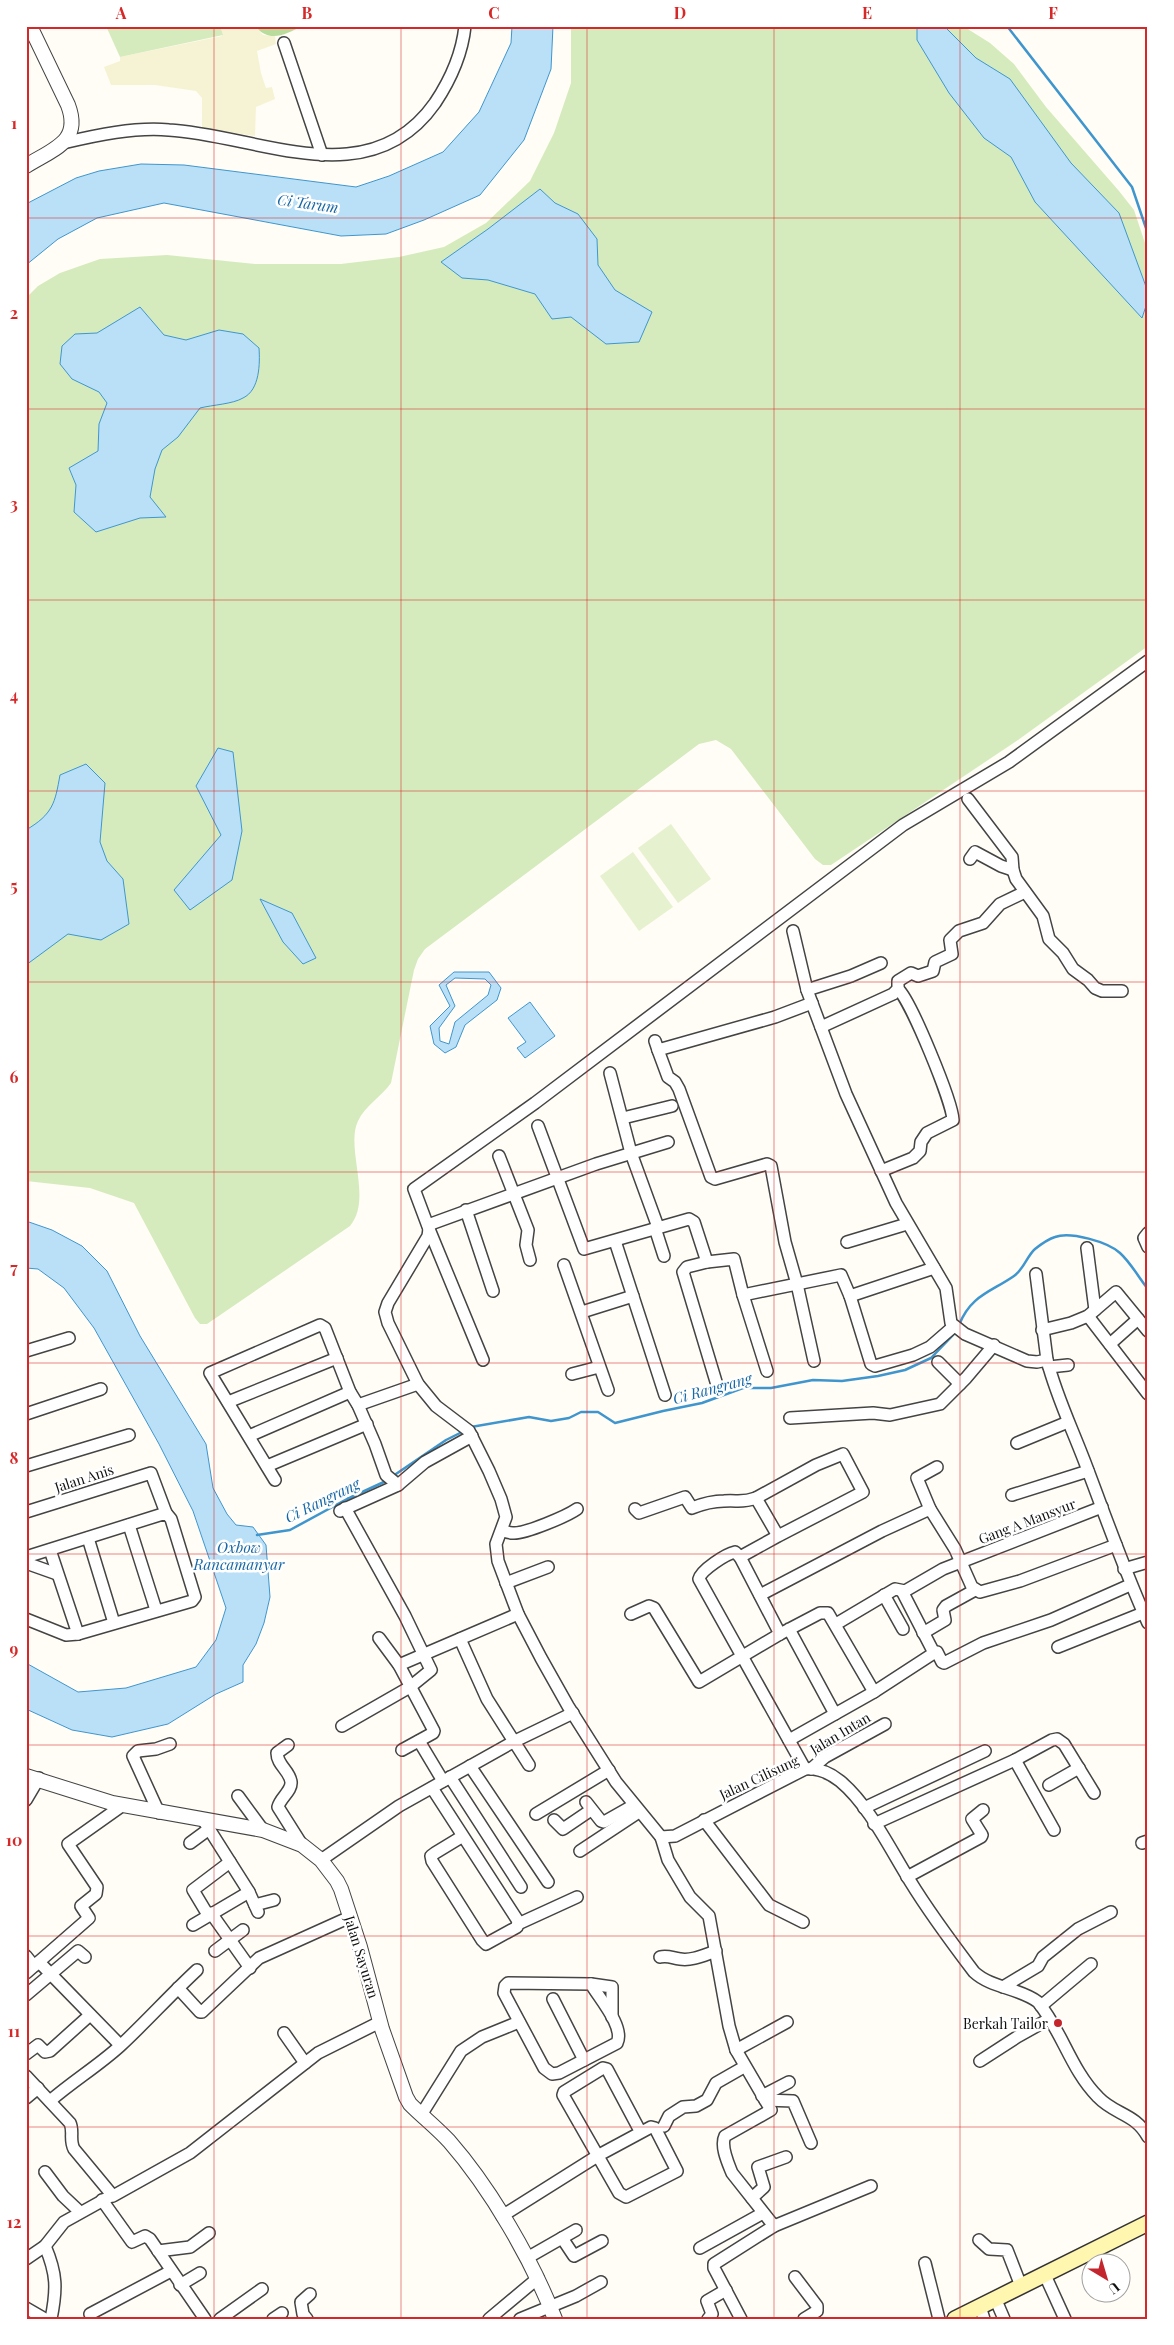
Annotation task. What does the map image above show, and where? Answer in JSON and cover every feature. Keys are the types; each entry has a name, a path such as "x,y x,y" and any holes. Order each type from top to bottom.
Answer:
{"main road":[{"path":"955,2319 978,2313 995,2298 1147,2225"}],"street":[{"path":"30,26 73,118 73,126 63,143"},
{"path":"26,166 63,143 108,134 167,130 194,132 244,143 322,155 354,155 391,141 413,128 429,111 446,84 461,52 465,26"},
{"path":"284,43 322,155"},
{"path":"483,1360 414,1189 535,1103 903,825 1009,762 1148,661"},
{"path":"968,799 1012,857 1013,870 1024,892 1043,916 1049,939 1063,953 1073,969 1088,980 1097,990 1122,990"},
{"path":"970,859 975,852 1000,866 1013,870"},
{"path":"821,1027 893,994 898,989 899,980 911,973 917,976 932,972 935,962 951,955 950,940 956,933 983,923 1000,904 1024,892"},
{"path":"793,930 807,990 846,1094 906,1224 946,1288 948,1314 958,1330 1027,1360 1068,1365"},
{"path":"807,990 845,978 881,963"},
{"path":"881,1171 913,1158 920,1151 921,1142 927,1132 953,1120 918,1023 905,996 898,989"},
{"path":"812,1003 775,1017 656,1046 668,1077 675,1082 679,1089 711,1177 715,1179 767,1164 770,1165 785,1242 797,1284 814,1361"},
{"path":"610,1073 631,1153 657,1228 664,1256"},
{"path":"623,1118 672,1106"},
{"path":"538,1126 556,1178 585,1250 689,1219 692,1220 707,1262"},
{"path":"428,1227 466,1210 556,1178 668,1142"},
{"path":"499,1156 528,1230 526,1245 530,1260"},
{"path":"466,1210 493,1292"},
{"path":"848,1242 906,1224"},
{"path":"428,1227 425,1243 388,1303 386,1312 388,1322 418,1384 436,1406 467,1430 501,1499 506,1517 497,1539 496,1552 518,1614 550,1676 608,1770 661,1837 664,1851 690,1897 709,1916 729,2026 736,2050 744,2067 771,2111 725,2136 723,2141 732,2173 774,2226"},
{"path":"1148,1233 1144,1241 1148,1247"},
{"path":"615,1241 665,1395"},
{"path":"1087,1248 1092,1313 1110,1344 1148,1394"},
{"path":"716,1385 683,1272 687,1267 707,1262 734,1259 743,1295 767,1371"},
{"path":"564,1265 608,1390"},
{"path":"850,1296 934,1268"},
{"path":"1036,1274 1042,1330 1052,1383 1088,1470 1130,1586 1146,1619 1058,1647"},
{"path":"743,1295 841,1275 850,1296 871,1364 874,1365 904,1358 930,1347 958,1330"},
{"path":"1042,1330 1071,1323 1092,1313 1116,1292 1148,1331"},
{"path":"582,1312 633,1296"},
{"path":"1110,1344 1138,1319"},
{"path":"275,1480 210,1372 320,1326 325,1328 350,1392 367,1424 391,1480"},
{"path":"26,1351 69,1338"},
{"path":"790,1418 873,1413 901,1414 945,1402 994,1345"},
{"path":"228,1402 337,1358"},
{"path":"938,1362 960,1384"},
{"path":"572,1374 599,1367"},
{"path":"358,1405 418,1384"},
{"path":"26,1414 101,1389"},
{"path":"249,1436 350,1392"},
{"path":"1017,1443 1068,1422"},
{"path":"266,1466 367,1424"},
{"path":"342,1726 410,1687 431,1670 342,1510 425,1462 467,1430"},
{"path":"26,1466 129,1435"},
{"path":"635,1509 639,1513 686,1497 692,1508 727,1500 743,1503 841,1454 844,1455 866,1497 778,1536 740,1557"},
{"path":"937,1467 918,1476 917,1479 930,1510 962,1562 975,1590"},
{"path":"1012,1495 1088,1470"},
{"name":"Jalan Anis","path":"26,1512 151,1473 166,1514"},
{"path":"756,1498 778,1536"},
{"name":"Gang A Mansyur","path":"884,1595 895,1588 902,1591 962,1562 1102,1507"},
{"path":"502,1530 513,1534 524,1531 577,1509"},
{"path":"760,1595 882,1531 930,1510"},
{"path":"26,1557 166,1514 172,1519 195,1599 78,1634 66,1635 26,1619"},
{"path":"129,1525 156,1610"},
{"path":"88,1538 114,1623"},
{"path":"923,1632 946,1620 943,1610 946,1606 975,1590 986,1592 1116,1545"},
{"path":"50,1550 78,1634"},
{"path":"808,1769 789,1740 744,1656 699,1579 701,1573 725,1556 735,1552 740,1557 760,1595 835,1714"},
{"path":"1124,1569 1148,1562"},
{"path":"26,1563 58,1574"},
{"path":"506,1583 548,1567"},
{"path":"902,1591 934,1652 937,1652 944,1663 982,1643 1051,1620 1130,1586"},
{"path":"836,1624 884,1595 903,1629"},
{"path":"631,1614 649,1606 654,1608 699,1682 785,1632 824,1612 828,1613 874,1692"},
{"path":"398,1665 518,1614"},
{"path":"379,1638 398,1665 434,1730 402,1750"},
{"path":"460,1639 487,1699 529,1765"},
{"path":"789,1740 874,1692 934,1652"},
{"path":"321,1860 399,1806 513,1742 572,1713"},
{"name":"Jalan Intan","path":"808,1769 825,1757 885,1724"},
{"path":"874,1824 1057,1739 1068,1749 1094,1793"},
{"path":"419,1741 521,1887"},
{"path":"159,1812 133,1756 138,1751 170,1744"},
{"path":"288,1745 277,1753 277,1759 291,1780 291,1785 279,1801 278,1807 302,1845"},
{"path":"864,1808 985,1751"},
{"path":"1015,1760 1054,1830"},
{"path":"470,1766 548,1882"},
{"path":"1049,1785 1079,1768"},
{"name":"Jalan Cilisung","path":"661,1837 675,1836 808,1769 826,1773 839,1781 864,1808 907,1877 974,1972 1002,1986 1031,1997 1041,2006 1092,2091 1110,2108 1136,2120 1148,2137"},
{"path":"536,1814 608,1770"},
{"path":"26,1800 33,1777"},
{"name":"Jalan Sayuran","path":"33,1777 82,1795 159,1812 206,1825 263,1830 302,1845 321,1860 337,1881 360,1947 380,2022 403,2091 410,2104 454,2147 502,2216 528,2258 553,2312"},
{"path":"432,1788 518,1924"},
{"path":"238,1796 263,1830"},
{"path":"33,1967 89,1918 81,1906 97,1891 68,1844 123,1805"},
{"path":"554,1820 563,1829 589,1806 604,1822 637,1809"},
{"path":"580,1852 637,1809"},
{"path":"907,1877 981,1838 982,1836 972,1819 983,1810"},
{"path":"704,1820 770,1905 803,1922"},
{"path":"190,1843 206,1825 249,1892 257,1908 274,1900"},
{"path":"463,1836 435,1852 431,1856 432,1861 486,1944 518,1924 577,1898"},
{"path":"230,1862 193,1890 250,1968"},
{"path":"193,1925 249,1892"},
{"path":"1002,1986 1038,1966 1043,1957 1078,1929 1111,1912"},
{"path":"178,1988 200,2012 215,2002 259,1958 271,1951 350,1918"},
{"path":"215,1951 243,1930"},
{"path":"26,1994 78,1951 85,1956"},
{"path":"660,1957 694,1959 716,1951"},
{"path":"26,1956 33,1967 51,1974 120,2046"},
{"path":"1041,2006 1091,1964"},
{"path":"50,2101 69,2084 89,2072 120,2046 197,1970"},
{"path":"590,1984 612,2017 619,2038 617,2043 552,2074 544,2068 504,1993 505,1986 508,1983 590,1984 612,1987 612,2017"},
{"path":"553,1999 584,2060"},
{"path":"26,2054 38,2045 45,2052 50,2051 90,2015"},
{"path":"980,2061 1050,2019"},
{"path":"26,2259 45,2246 64,2222 190,2153 318,2053 380,2022"},
{"path":"421,2115 460,2051 482,2038 519,2022"},
{"path":"736,2050 787,2022"},
{"path":"284,2033 305,2062"},
{"path":"664,2126 669,2116 683,2107 696,2106 707,2100 716,2083 744,2067"},
{"path":"502,2216 599,2155 640,2131 651,2127 655,2128 677,2169 676,2172 626,2197 619,2193 599,2155 563,2093 603,2068 607,2069 640,2131"},
{"path":"26,2076 71,2125 71,2142 74,2149 107,2198 132,2242 145,2236 150,2239 205,2319"},
{"path":"764,2098 789,2082"},
{"path":"26,2098 38,2088"},
{"path":"764,2098 793,2101 811,2143"},
{"path":"752,2198 764,2188 758,2167 786,2157"},
{"path":"45,2172 63,2196 80,2212"},
{"path":"741,2319 714,2268 714,2264 774,2226 871,2186"},
{"path":"700,2248 763,2213"},
{"path":"528,2258 576,2230"},
{"path":"158,2251 190,2247 209,2233"},
{"path":"562,2238 574,2256 602,2241"},
{"path":"979,2240 989,2249 1007,2250 1021,2286"},
{"path":"45,2246 55,2273 55,2296 51,2319"},
{"path":"925,2263 939,2319"},
{"path":"90,2314 171,2271"},
{"path":"1044,2273 1065,2319"},
{"path":"180,2285 200,2274"},
{"path":"795,2277 818,2309 804,2319"},
{"path":"490,2319 538,2278"},
{"path":"520,2319 553,2312 601,2282"},
{"path":"220,2319 262,2289"},
{"path":"708,2319 712,2314 707,2302 726,2290"},
{"path":"307,2319 303,2314 300,2302 310,2294"},
{"path":"995,2298 1004,2319"},
{"path":"26,2308 45,2319"}],"shaded area":[{"path":"220,26 255,26 263,35 275,36 276,44 257,51 266,88 272,87 275,99 256,107 255,136 202,128 202,98 196,91 155,85 111,85 104,67 120,61 120,57 222,36"}],"green space":[{"path":"106,26 220,26 223,35 120,57"},
{"path":"255,26 303,26 278,36 272,36 266,35"},
{"path":"571,26 963,26 990,43 1014,64 1046,107 1134,210 1148,252 1148,646 1018,740 831,865 823,865 815,859 731,749 716,740 699,744 425,949 418,959 414,970 391,1083 361,1116 355,1132 354,1145 359,1202 356,1215 350,1226 207,1324 200,1324 195,1318 134,1203 90,1188 26,1181 26,298 38,286 60,273 100,259 167,255 255,264 341,264 399,257 444,247 486,223 530,181 554,133 571,83"},
{"path":"671,824 711,879 678,903 638,848"},
{"path":"633,852 673,907 639,931 600,876"}],"water":[{"name":"Ci Tarum","path":"512,26 553,26 551,69 524,140 480,195 424,220 386,234 341,236 164,203 97,218 58,239 26,265 26,204 76,178 99,171 141,164 184,165 356,187 389,176 443,152 479,112 511,43"},
{"path":"917,26 944,26 976,58 1010,79 1071,163 1119,213 1148,292 1148,300 1142,318 1035,202 1011,157 984,138 949,93 917,40"},
{"path":"540,189 555,203 578,214 597,239 598,265 615,290 652,312 639,342 606,344 571,317 552,319 535,294 488,280 462,278 441,262"},
{"path":"140,307 164,335 186,340 219,330 243,334 259,348 258,376 253,389 243,398 200,408 178,437 162,450 155,469 150,497 166,517 140,518 96,532 74,512 76,485 69,468 98,451 99,424 107,403 99,392 72,379 60,364 62,346 75,334 97,333"},
{"path":"218,748 233,752 242,831 232,880 190,910 174,890 221,835 196,786"},
{"path":"86,764 105,783 100,842 107,861 123,879 129,924 101,940 68,934 26,965 26,830 42,819 51,807 60,775"},
{"path":"260,899 292,913 316,958 303,964 283,942"},
{"path":"454,972 489,972 501,988 497,1000 465,1025 456,1047 445,1053 434,1044 430,1026 450,1006 439,985","holes":["455,978 485,979 491,985 488,995 455,1022 449,1044 440,1041 439,1028 455,1006 446,985"]},
{"path":"530,1002 555,1036 525,1058 517,1048 526,1042 508,1018"},
{"name":"Oxbow Rancamanyar","path":"26,1221 52,1230 82,1246 107,1271 140,1336 206,1444 213,1488 227,1514 236,1525 253,1527 266,1545 270,1597 264,1623 256,1644 243,1665 243,1682 216,1694 168,1724 112,1737 72,1730 26,1709 26,1663 78,1692 126,1688 196,1667 216,1640 226,1608 193,1511 159,1444 94,1328 64,1288 38,1269 26,1268"}],"waterway":[{"path":"1007,26 1132,187 1148,234"},
{"name":"Ci Rangrang","path":"959,1325 969,1307 982,1295 1014,1276 1037,1247 1055,1237 1070,1235 1107,1245 1120,1253 1128,1261 1148,1289"},
{"name":"Ci Rangrang","path":"471,1427 529,1417 551,1421 569,1418 581,1412 598,1412 615,1423 702,1403 743,1388 771,1388 813,1380 842,1381 878,1376 905,1370 931,1358 956,1332"},
{"name":"Ci Rangrang","path":"393,1476 446,1440 464,1431"},
{"name":"Ci Rangrang","path":"257,1535 290,1530 347,1499 386,1481"}],"place":[{"name":"Berkah Tailor","path":"1058,2023"}]}
